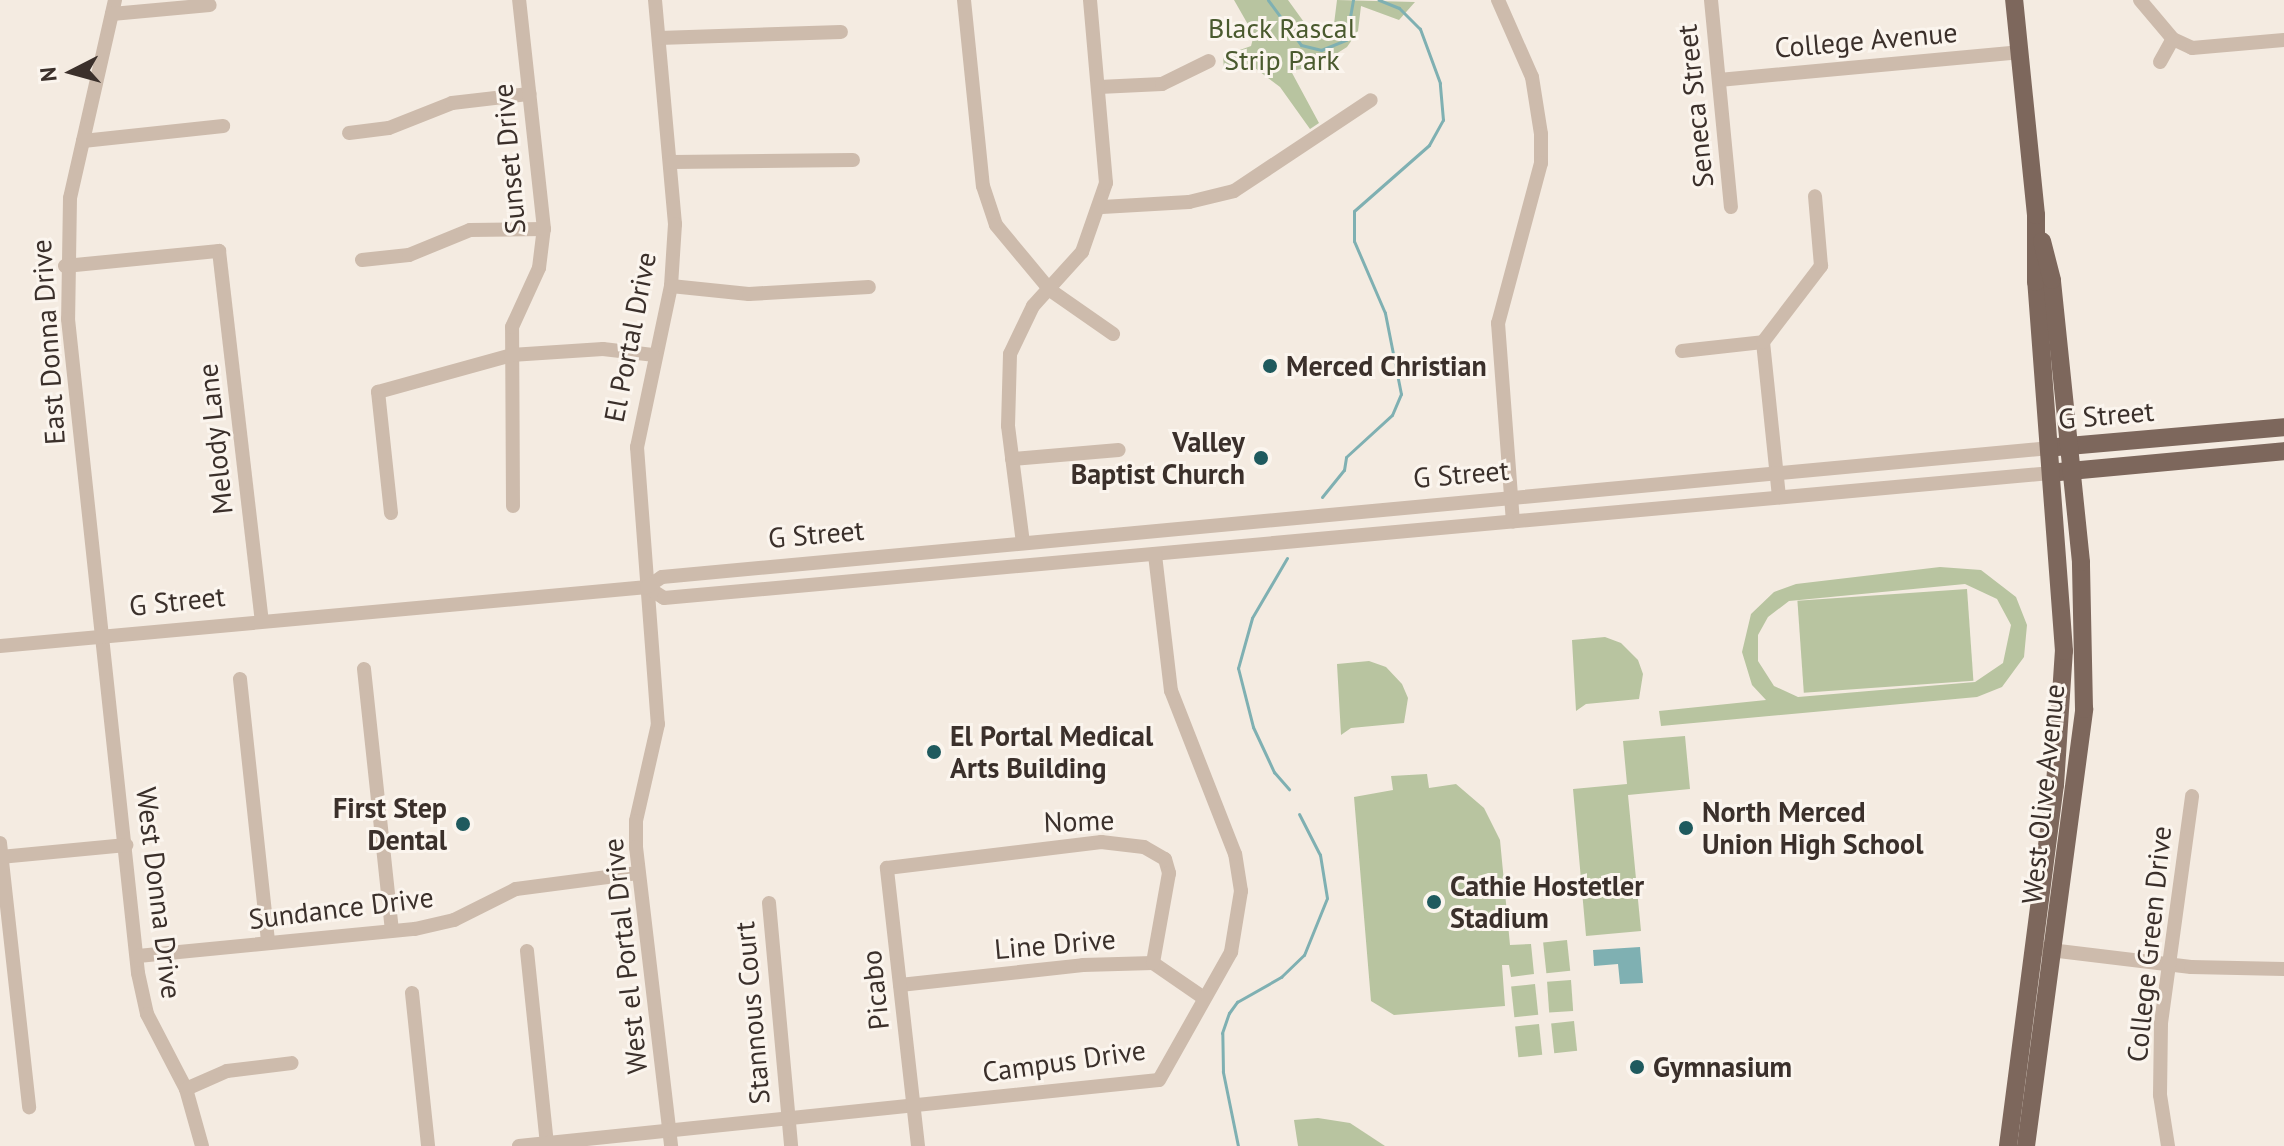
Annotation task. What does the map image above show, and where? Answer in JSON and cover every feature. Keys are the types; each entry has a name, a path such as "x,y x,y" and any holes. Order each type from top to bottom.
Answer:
{"main road":[{"path":"2014,0 2036,215"},
{"name":"West Olive Avenue","path":"2026,1146 2084,709 2084,606 2072,471 2052,280 2036,215"},
{"name":"West Olive Avenue","path":"2008,1146 2055,785 2064,651 2036,282 2036,215"},
{"name":"G Street","path":"2050,448 2284,427"},
{"name":"G Street","path":"2052,473 2284,451"},
{"path":"2064,651 2071,662 2072,699 2084,709"}],"street":[{"name":"Sunset Drive","path":"513,506 512,327 539,268 544,229 519,0"},
{"name":"El Portal Drive","path":"647,587 637,447 653,355 671,286 672,162 655,0"},
{"path":"964,0 988,202 1006,243 1050,290 1113,334"},
{"path":"1023,543 1006,392 1010,354 1019,329 1082,252 1102,207 1107,167 1090,0"},
{"path":"1498,0 1532,77 1541,134 1537,179 1498,323 1513,521"},
{"name":"Seneca Street","path":"1711,0 1731,207"},
{"path":"2140,0 2173,39 2202,49 2284,40"},
{"path":"113,7 210,5"},
{"name":"East Donna Drive","path":"103,636 65,266 70,198 113,7"},
{"path":"659,38 841,32"},
{"path":"2160,62 2173,39"},
{"name":"College Avenue","path":"1719,80 2019,52"},
{"path":"1099,87 1162,84 1209,61"},
{"path":"349,133 389,128 452,103 529,94"},
{"path":"1102,207 1189,202 1234,191 1371,100"},
{"path":"83,141 223,126"},
{"path":"672,162 853,160"},
{"path":"1779,497 1763,342 1821,266 1815,196"},
{"path":"362,260 409,255 470,230 544,229"},
{"name":"Melody Lane","path":"65,266 219,251 262,621"},
{"path":"671,286 749,294 869,287"},
{"path":"1682,351 1763,342"},
{"path":"391,513 378,392 511,355 603,349 653,355"},
{"name":"G Street","path":"0,646 647,587 662,577 2050,448"},
{"path":"1012,459 1119,450"},
{"name":"G Street","path":"647,587 664,598 2052,473"},
{"name":"Campus Drive","path":"519,1146 1159,1080 1225,964 1238,929 1239,868 1171,691 1155,554"},
{"name":"West el Portal Drive","path":"647,587 658,724 636,821 638,873 671,1146"},
{"name":"West Donna Drive","path":"103,636 147,1014 186,1089 202,1146"},
{"path":"364,669 392,931"},
{"path":"240,679 268,943"},
{"name":"College Green Drive","path":"2168,1146 2160,1052 2192,796"},
{"name":"Nome","path":"887,868 1086,844 1144,847 1165,859 1169,873 1153,963"},
{"path":"29,1107 0,852 126,845"},
{"name":"Picabo","path":"887,868 918,1146"},
{"name":"Sundance Drive","path":"138,956 392,931 454,920 516,889 638,873"},
{"name":"Stannous Court","path":"769,903 791,1146"},
{"path":"2032,948 2169,965 2284,969"},
{"path":"527,951 547,1144"},
{"name":"Line Drive","path":"900,985 1083,965 1153,963 1204,998"},
{"path":"412,993 428,1146"},
{"path":"186,1089 227,1071 292,1063"}],"green space":[{"name":"Black Rascal Strip Park","path":"1234,0 1288,0 1314,36 1326,36 1333,32 1337,0 1415,2 1399,20 1361,6 1358,31 1347,47 1317,66 1291,71 1319,123 1310,129 1280,87 1251,65 1224,69 1223,56 1251,46 1254,35"},
{"path":"1940,567 1981,570 2016,597 2027,625 2024,657 2002,687 1977,697 1661,726 1659,711 1766,700 1752,685 1742,652 1751,614 1774,592 1796,584","holes":["1965,584 1997,599 2011,625 2003,663 1975,682 1798,697 1774,686 1758,661 1758,635 1768,617 1789,601"]},
{"path":"1967,589 1973,681 1804,693 1797,601"},
{"path":"1605,637 1621,643 1638,660 1643,674 1639,699 1586,704 1576,711 1572,640"},
{"path":"1369,661 1386,667 1402,684 1408,698 1404,723 1351,728 1341,735 1337,664"},
{"path":"1685,736 1690,789 1628,795 1641,931 1586,936 1573,789 1627,784 1623,741"},
{"name":"Cathie Hostetler Stadium","path":"1427,774 1429,788 1456,784 1484,808 1500,840 1510,945 1531,944 1534,974 1511,977 1509,965 1502,965 1505,1006 1394,1015 1371,1001 1354,797 1393,790 1391,776"},
{"path":"1567,940 1570,971 1546,973 1543,943"},
{"path":"1571,980 1573,1011 1549,1013 1547,982"},
{"path":"1535,984 1538,1015 1514,1017 1511,987"},
{"path":"1574,1021 1577,1051 1554,1053 1551,1023"},
{"path":"1539,1024 1542,1055 1518,1057 1515,1027"},
{"path":"1318,1118 1350,1123 1385,1146 1298,1146 1294,1120"}],"water":[{"path":"1640,947 1643,983 1620,984 1618,964 1594,966 1593,950"}],"waterway":[{"path":"1268,0 1301,45 1321,50 1346,40 1353,0"},
{"path":"1322,497 1344,470 1346,457 1392,415 1401,394 1385,313 1354,241 1354,211 1429,145 1443,120 1440,83 1420,29 1399,8 1379,0"},
{"path":"1287,558 1252,618 1238,668 1253,727 1274,772 1289,789"},
{"path":"1238,1146 1223,1072 1222,1033 1229,1013 1237,1002 1281,977 1304,955 1327,898 1320,855 1299,814"}],"place":[{"name":"Merced Christian","path":"1270,366"},
{"name":"Valley Baptist Church","path":"1261,458"},
{"name":"El Portal Medical Arts Building","path":"934,752"},
{"name":"First Step Dental","path":"463,824"},
{"name":"North Merced Union High School","path":"1686,828"},
{"name":"Cathie Hostetler Stadium","path":"1434,902"},
{"name":"Gymnasium","path":"1637,1067"}]}
